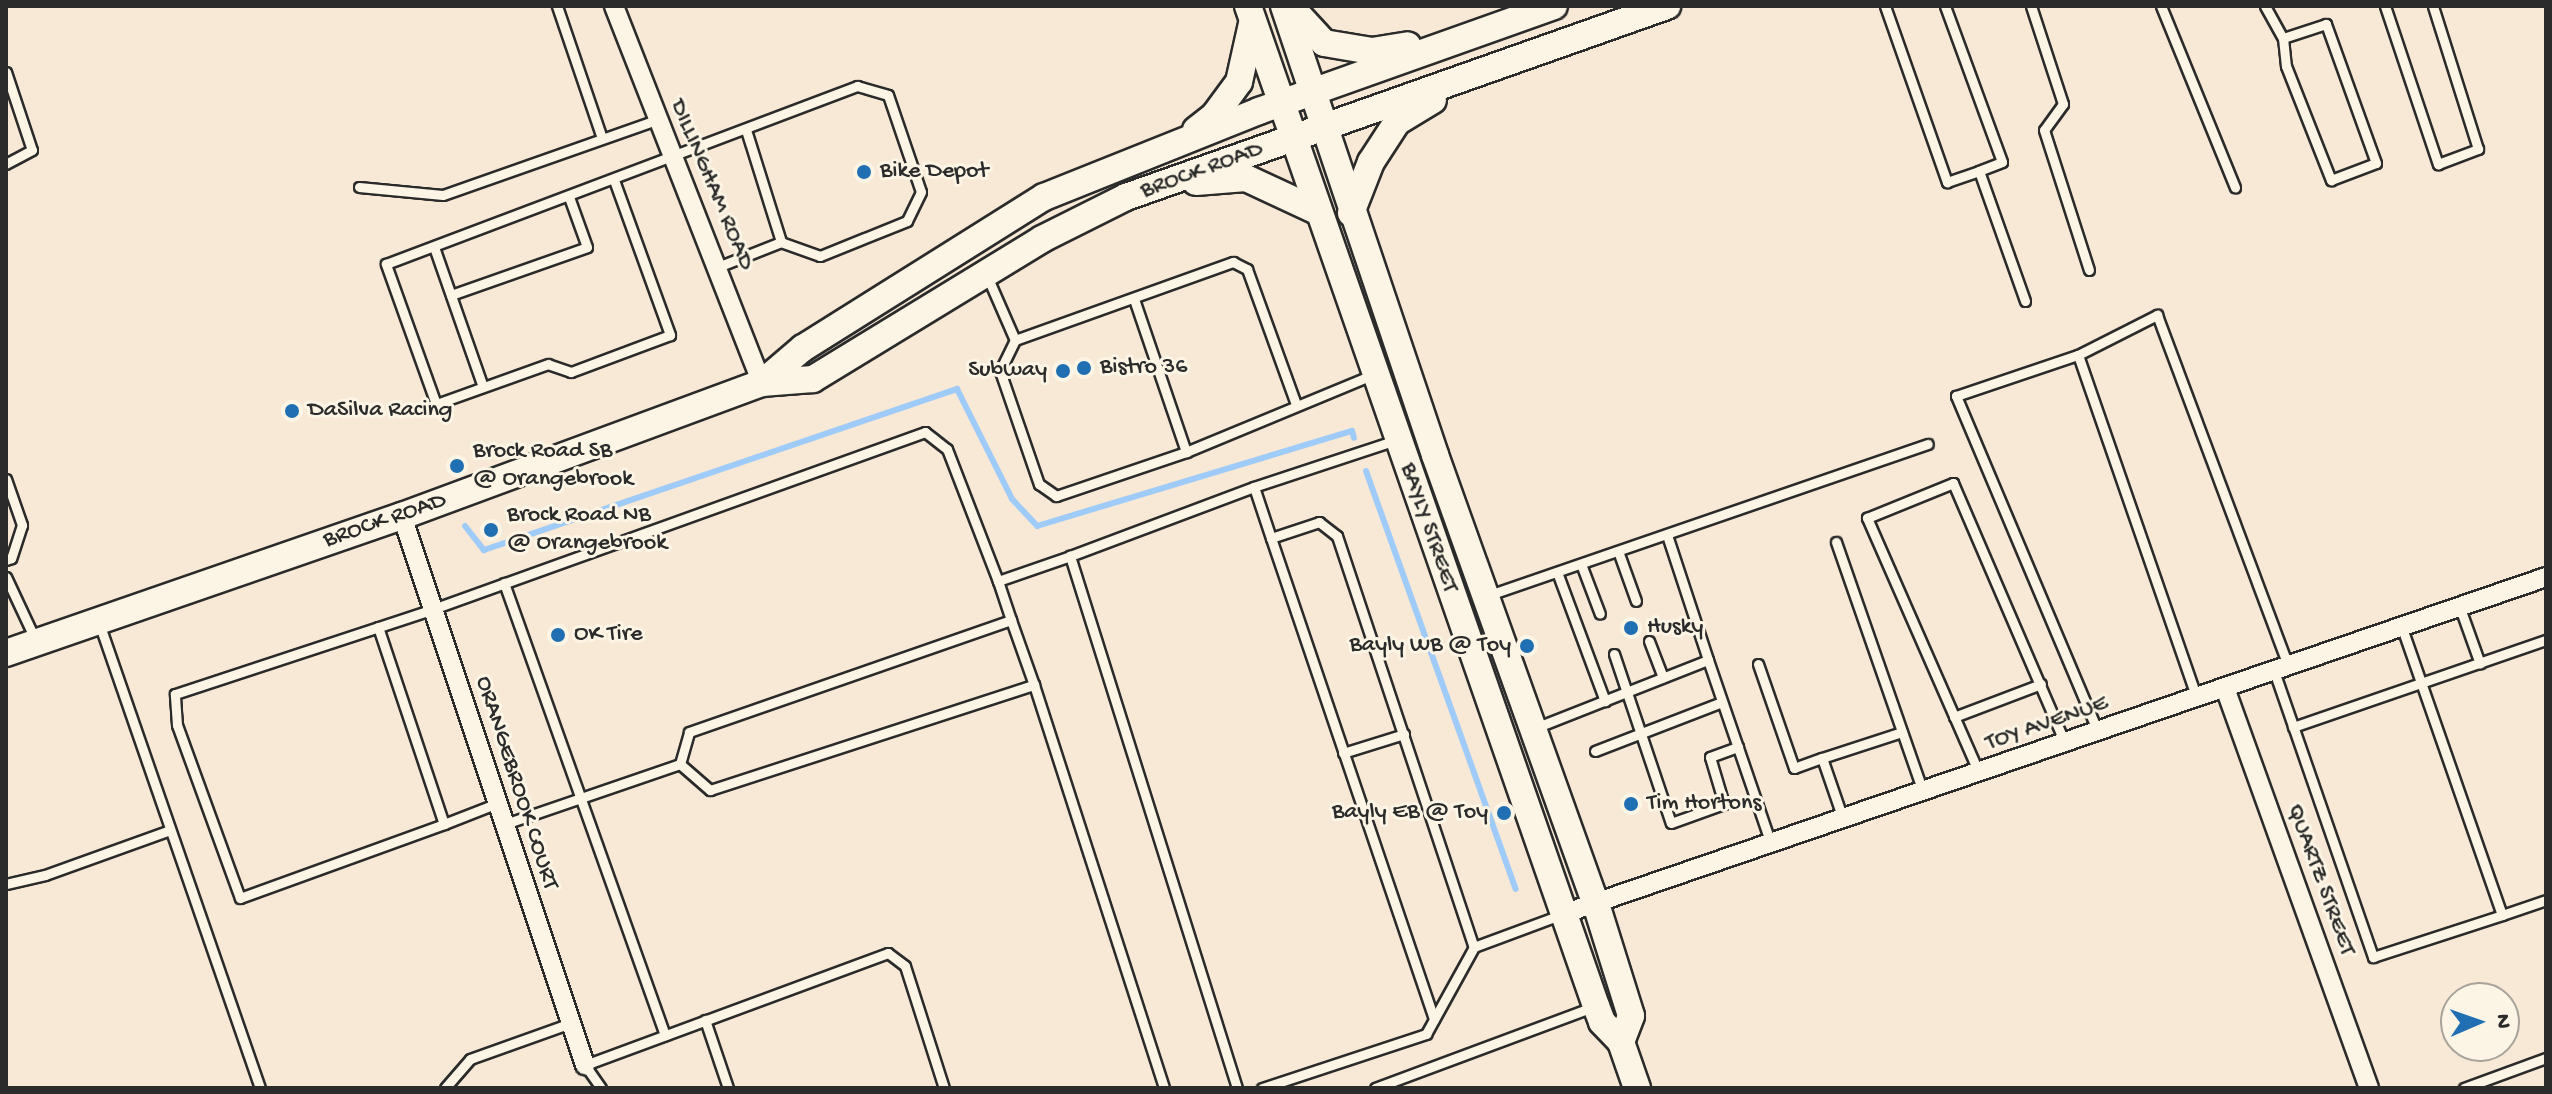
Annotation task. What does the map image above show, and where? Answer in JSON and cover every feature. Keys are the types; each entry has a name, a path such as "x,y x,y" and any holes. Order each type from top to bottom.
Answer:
{"main road":[{"name":"BAYLY STREET","path":"1284,6 1351,213 1596,904 1631,1016 1621,1042"},
{"path":"1290,6 1324,43 1361,49 1470,34"},
{"name":"BROCK ROAD","path":"762,383 803,348 1044,197 1180,141 1527,10 1554,6"},
{"name":"BROCK ROAD","path":"6,653 402,516 762,383 813,379 987,276 1042,239 1126,197 1667,6"},
{"name":"BAYLY STREET","path":"1250,13 1291,139 1596,1006 1602,1022 1621,1042 1637,1088"},
{"path":"1180,141 1214,116 1239,82 1250,13"},
{"path":"1351,213 1371,162 1397,122 1476,73"},
{"path":"1126,197 1211,179 1246,178 1317,211"}],"street":[{"name":"DILLINGHAM ROAD","path":"614,6 671,160 720,266 762,383"},
{"name":"ORANGEBROOK COURT","path":"402,516 585,1065"},
{"name":"TOY AVENUE","path":"1563,914 2546,577"},
{"name":"QUARTZ STREET","path":"2225,688 2369,1088"}],"lane":[{"path":"557,6 602,138"},
{"path":"1885,6 1947,182 2002,162 1945,6"},
{"path":"2031,6 2063,104 2044,130 2089,270"},
{"path":"2161,6 2235,187"},
{"path":"2265,6 2283,38 2286,66 2331,180 2376,163 2326,24 2283,38"},
{"path":"2385,6 2438,164 2478,149 2433,6"},
{"path":"6,72 32,150 6,164"},
{"path":"614,180 670,335 571,372 548,364 436,404 386,264 614,180 671,160 857,86 888,95 921,192 907,221 820,256 781,242 720,266"},
{"path":"359,187 443,195 656,120"},
{"path":"746,130 781,242"},
{"path":"1979,171 2025,301"},
{"path":"451,295 587,247 569,197"},
{"path":"434,247 483,387"},
{"path":"1296,404 1241,264 1233,262 1015,340 1000,371 1045,491 1073,494 1186,452 1373,374"},
{"path":"987,276 1015,340"},
{"path":"1134,299 1186,452"},
{"path":"2098,732 1956,396 2078,355 2157,315 2281,669 2293,727 2373,957 2546,900"},
{"path":"2078,355 2197,698"},
{"path":"498,803 240,898 177,725 175,694 433,609 925,432 947,449 998,581 1164,1088"},
{"path":"998,581 1254,487 1397,440"},
{"path":"1486,596 1928,444"},
{"path":"6,479 22,525 11,558 6,560"},
{"path":"1979,773 1867,518 1953,483 2065,743"},
{"path":"1254,487 1434,1019"},
{"path":"1271,538 1319,522 1337,536 1474,947"},
{"path":"1667,535 1771,844"},
{"path":"1836,542 1923,792"},
{"path":"1618,551 1636,601"},
{"path":"1070,556 1237,1088"},
{"path":"1581,564 1600,614"},
{"path":"1557,572 1605,701"},
{"path":"6,577 37,643"},
{"path":"504,583 665,1035"},
{"path":"2460,608 2480,664"},
{"path":"680,764 689,732 1011,620"},
{"path":"98,621 260,1088"},
{"path":"378,627 444,824"},
{"path":"2402,628 2502,915"},
{"path":"2293,727 2546,640"},
{"path":"1649,641 1663,677"},
{"path":"1614,654 1671,823 1724,804 1710,757 1738,747"},
{"path":"1535,728 1708,660"},
{"path":"1758,664 1794,768 1902,732"},
{"path":"1954,717 2041,684"},
{"path":"680,764 710,790 1034,685"},
{"path":"1595,751 1722,702"},
{"path":"1343,753 1404,734"},
{"path":"1822,758 1843,819"},
{"path":"505,824 680,764"},
{"path":"6,884 45,875 170,830"},
{"path":"1262,1088 1426,1034 1474,947 1563,914"},
{"path":"601,1088 585,1065 894,955 905,966 944,1088"},
{"path":"1375,1088 1596,1006"},
{"path":"705,1020 728,1088"},
{"path":"445,1088 470,1059 571,1023"},
{"path":"2464,1088 2546,1058"}],"waterway":[{"path":"465,526 484,550 957,389 1012,499 1037,526 1352,431 1354,438"},
{"path":"1366,471 1516,889"}],"place":[{"name":"Bike Depot","path":"864,172"},
{"name":"Bistro 36","path":"1084,368"},
{"name":"Subway","path":"1063,371"},
{"name":"DaSilva Racing","path":"292,411"},
{"name":"Brock Road SB @ Orangebrook","path":"457,466"},
{"name":"Brock Road NB @ Orangebrook","path":"491,530"},
{"name":"Husky","path":"1631,628"},
{"name":"OK Tire","path":"558,635"},
{"name":"Bayly WB @ Toy","path":"1527,646"},
{"name":"Tim Hortons","path":"1631,804"},
{"name":"Bayly EB @ Toy","path":"1504,813"}]}
